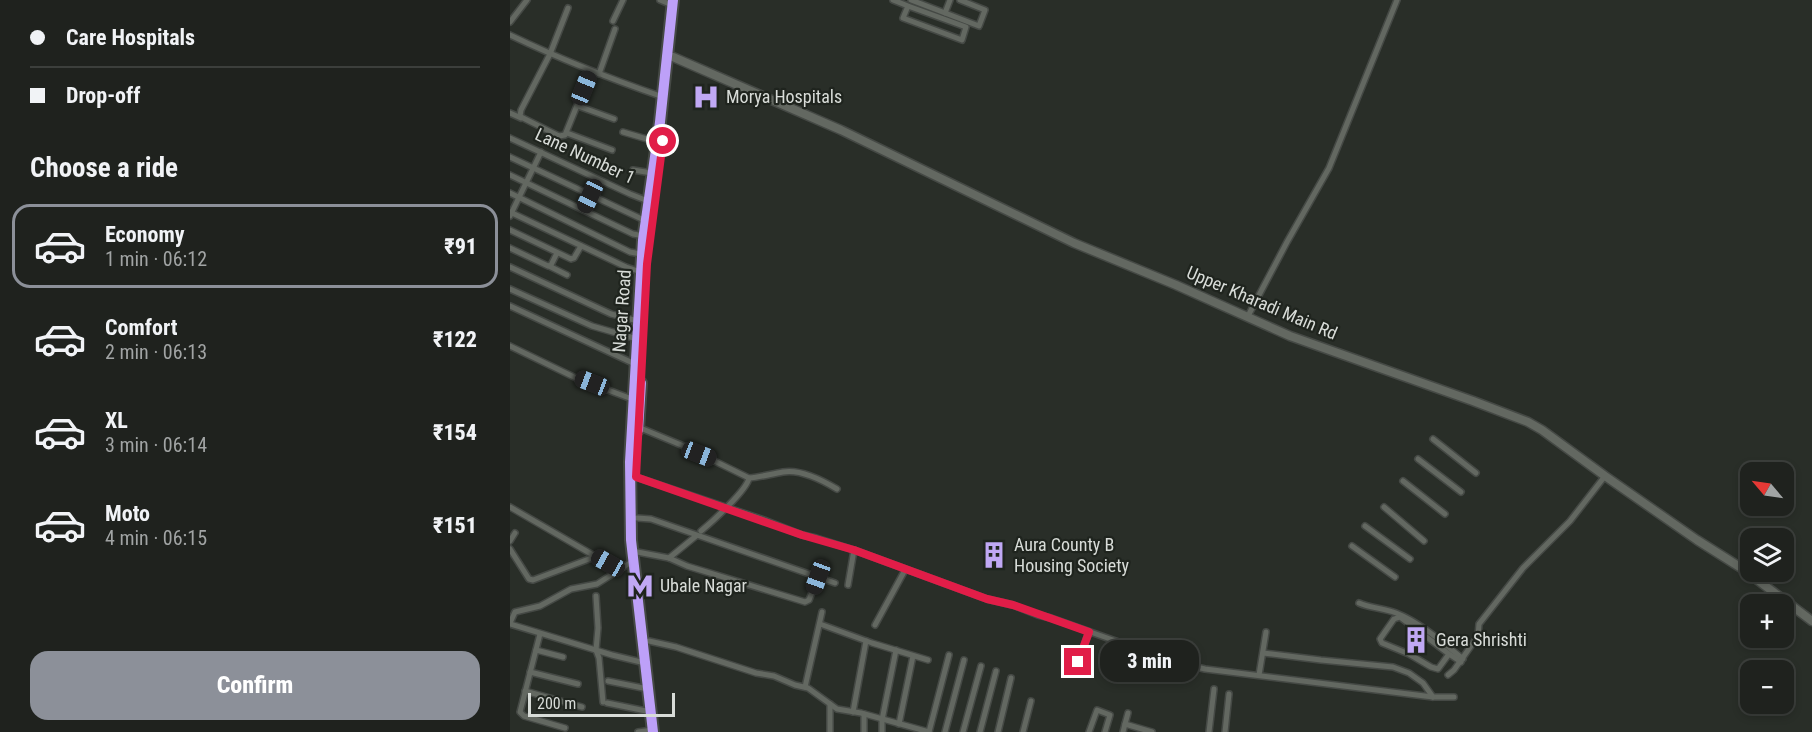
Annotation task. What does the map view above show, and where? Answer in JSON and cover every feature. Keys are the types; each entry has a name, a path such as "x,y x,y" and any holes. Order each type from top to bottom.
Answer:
{"highway":[{"name":"Nagar Road","path":"655,731 645,663 630,490 632,399 643,279 673,57 674,2"},
{"name":"Nagar Road","path":"655,731 649,641 635,554 636,477 642,254 674,2"}],"street":[{"path":"510,22 527,0"},
{"path":"613,21 623,0"},
{"path":"660,0 674,2"},
{"path":"892,0 945,13 979,26 985,10 960,0"},
{"path":"940,0 949,1 945,13"},
{"path":"1248,316 1329,168 1397,0"},
{"path":"909,3 966,27 962,40 903,18 909,3"},
{"path":"523,118 520,116 521,110 550,54 568,8"},
{"path":"599,74 615,29"},
{"path":"510,35 591,71 663,97"},
{"name":"Upper Kharadi Main Rd","path":"673,57 841,130 1074,243 1290,336 1528,423 1542,430 1697,540 1743,569 1812,621"},
{"path":"510,113 562,136 567,133 591,71"},
{"path":"578,106 614,119"},
{"path":"624,132 657,142"},
{"path":"567,133 612,150"},
{"name":"Lane Number 1","path":"510,138 648,201"},
{"path":"541,152 511,214 626,267 643,279"},
{"path":"510,157 646,221"},
{"path":"633,170 652,173"},
{"path":"510,175 633,234 644,236"},
{"path":"510,193 630,252 642,254"},
{"path":"584,210 590,196"},
{"path":"510,230 573,259 580,246"},
{"path":"510,248 567,275"},
{"path":"549,266 557,253"},
{"path":"510,267 610,314 638,321"},
{"path":"510,289 592,326 637,339"},
{"path":"510,306 635,364"},
{"path":"510,346 576,378 632,399"},
{"path":"638,427 686,447 749,478 795,472 837,489"},
{"path":"1433,440 1476,473"},
{"path":"1418,459 1461,492"},
{"path":"1448,675 1462,660 1478,636 1479,624 1502,594 1523,568 1570,521 1605,476"},
{"path":"636,477 1175,662 1205,669 1433,697 1454,697"},
{"path":"701,531 714,521 749,482 749,478"},
{"path":"1403,482 1445,514"},
{"path":"510,507 619,570"},
{"path":"1383,507 1424,541"},
{"path":"637,518 651,519 835,583"},
{"path":"1365,526 1410,559"},
{"path":"510,541 515,533"},
{"path":"669,558 696,536"},
{"path":"1352,546 1395,577"},
{"path":"510,549 529,579 533,580 597,556"},
{"path":"848,585 854,550"},
{"path":"645,663 540,634 510,623 515,612 540,606 571,589 597,584 619,570 635,554 669,558 687,566 805,602 809,600 818,577"},
{"path":"875,625 906,570"},
{"path":"596,596 598,628 596,650 605,702 651,712"},
{"path":"1359,603 1397,613 1422,627 1462,660"},
{"path":"805,687 822,612"},
{"path":"1449,654 1438,669 1382,643 1380,639 1394,620 1400,618 1449,654 1462,660"},
{"path":"820,624 928,660"},
{"path":"1078,662 1089,632"},
{"path":"1259,675 1266,632"},
{"path":"540,634 520,714 565,728"},
{"path":"649,641 676,646 808,688 837,709 929,732 949,655"},
{"path":"853,712 866,641"},
{"path":"536,650 563,657"},
{"path":"882,732 882,720 896,650"},
{"path":"1263,653 1398,668 1423,683 1433,697"},
{"path":"895,732 913,656"},
{"path":"945,732 964,660"},
{"path":"963,732 981,666"},
{"path":"980,732 996,671"},
{"path":"530,672 578,684"},
{"path":"998,732 1011,678"},
{"path":"608,681 648,689"},
{"path":"1209,732 1214,689"},
{"path":"525,691 582,707"},
{"path":"1225,732 1229,694"},
{"path":"1023,732 1032,701"},
{"path":"830,704 830,732"},
{"path":"1089,732 1096,710 1110,715 1105,732"},
{"path":"1123,732 1128,713"},
{"path":"864,714 864,732"},
{"path":"1125,724 1141,731 1152,732"},
{"path":"638,732 655,731"}],"place":[{"name":"Morya Hospitals","path":"706,97"},
{"name":"Aura County B Housing Society","path":"994,555"},
{"name":"Ubale Nagar","path":"640,586"},
{"name":"Gera Shrishti","path":"1416,640"}],"route":[{"path":"663,141 647,264 636,477 802,535 854,550 954,588 1013,605 1089,632 1078,662"}]}
